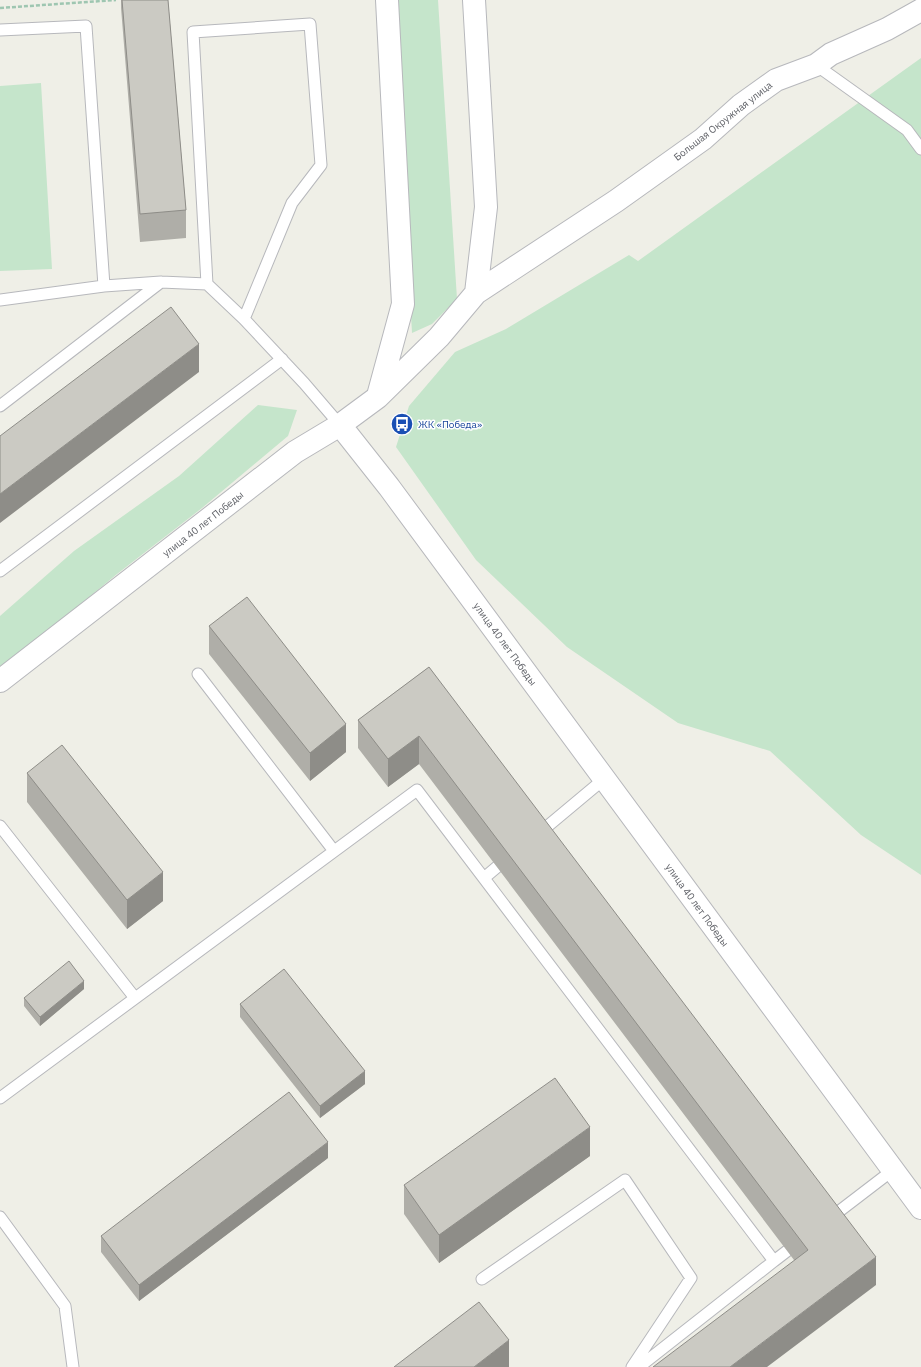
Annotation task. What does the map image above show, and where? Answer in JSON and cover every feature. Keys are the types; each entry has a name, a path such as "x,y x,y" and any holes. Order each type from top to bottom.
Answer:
{"street":[{"path":"378,397 403,304 387,0"},
{"path":"474,0 486,207 476,293"},
{"name":"Большая Окружная улица","path":"340,425 378,397 439,337 476,293 616,200 702,139 741,105 776,80 816,65 831,54 887,29 921,10"},
{"name":"улица 40 лет Победы","path":"0,682 295,452 340,425 389,487 921,1208"}],"lane":[{"path":"207,284 193,32 310,24 321,165 292,203 244,319"},
{"path":"0,30 86,26 104,286"},
{"path":"816,65 908,130 921,149"},
{"path":"0,406 161,282"},
{"path":"0,300 104,286 161,282 207,284 244,319 282,359 340,425"},
{"path":"0,571 282,359"},
{"path":"198,674 334,851"},
{"path":"535,836 604,779"},
{"path":"0,1098 417,790 774,1261"},
{"path":"0,826 135,998"},
{"path":"484,878 497,868"},
{"path":"826,1220 893,1170"},
{"path":"482,1279 625,1180 691,1278 632,1367"},
{"path":"0,1217 65,1306 73,1367"},
{"path":"640,1367 787,1251"}],"path":[{"path":"0,8 116,0"}],"green space":[{"path":"394,0 438,0 457,299 432,324 412,333"},
{"path":"921,58 921,875 861,835 770,751 678,723 567,647 476,560 396,447 409,406 455,352 506,329 629,255 638,261"},
{"path":"41,83 52,269 0,271 0,86"},
{"path":"258,405 297,410 288,436 202,508 117,574 0,669 0,616 74,551 179,476"}],"building":[{"path":"122,0 168,0 186,210 140,214"},
{"path":"171,307 199,344 0,494 0,436"},
{"path":"247,597 346,724 310,753 209,626"},
{"path":"429,667 876,1257 730,1367 653,1367 808,1250 419,736 388,759 358,720"},
{"path":"62,745 163,872 127,900 27,773"},
{"path":"69,961 84,981 40,1017 24,998"},
{"path":"284,969 365,1071 320,1106 240,1004"},
{"path":"555,1078 590,1127 439,1235 404,1185"},
{"path":"289,1092 328,1142 139,1285 101,1236"},
{"path":"479,1302 509,1340 474,1367 394,1367"}],"place":[{"name":"ЖК «Победа»","path":"402,424"}]}
